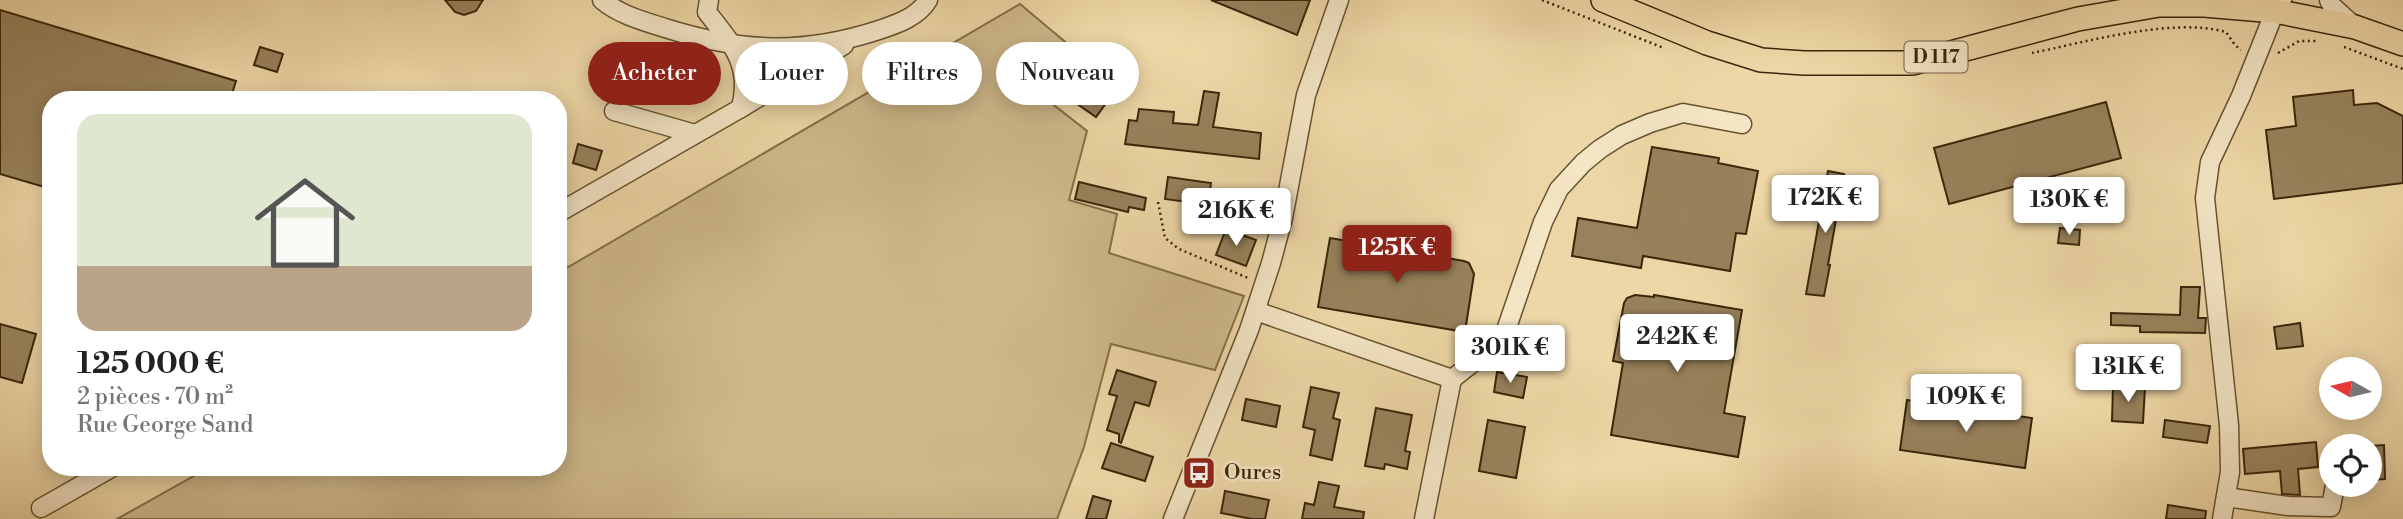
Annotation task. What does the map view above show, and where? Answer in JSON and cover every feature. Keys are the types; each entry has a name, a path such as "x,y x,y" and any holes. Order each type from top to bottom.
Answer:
{"main road":[{"name":"D 117","path":"1603,0 1707,43 1761,60 1913,63 2078,19 2159,5 2278,5 2403,44"}],"street":[{"path":"602,0 637,19 681,33 748,47 820,45 856,37 914,15 928,0"},
{"path":"709,0 707,12 733,45 743,66 745,91 740,108"},
{"path":"1173,519 1264,285 1283,218 1306,95 1339,0"},
{"path":"2329,0 2355,27"},
{"path":"2222,519 2230,472 2229,425 2205,198 2210,162 2278,5"},
{"path":"567,208 740,108 856,37"},
{"path":"614,111 695,134"},
{"path":"1424,519 1452,379 1503,339 1543,222 1559,189 1600,149 1622,135 1650,123 1683,113 1742,124"},
{"path":"1255,311 1452,379"},
{"path":"41,508 97,476"},
{"path":"2226,497 2288,506 2331,508 2333,497"}],"path":[{"path":"2275,54 2299,41 2321,40"},
{"path":"2340,45 2403,69"},
{"path":"1158,202 1165,238 1179,249 1264,285"}],"shaded area":[{"path":"1020,4 1065,42 996,42 996,105 1054,105 1087,131 1069,200 1117,214 1109,253 1244,296 1215,370 1111,344 1084,447 1057,519 117,519 194,476 567,476 567,268 862,96 862,105 982,105 982,42 955,42"}],"building":[{"path":"445,0 483,0 476,11 464,15 455,12"},
{"path":"1211,0 1310,0 1297,35"},
{"path":"0,10 236,81 233,91 42,91 42,186 0,174"},
{"path":"260,47 283,54 277,72 254,65"},
{"path":"2353,90 2354,105 2377,103 2403,116 2403,183 2274,199 2266,130 2296,126 2293,97"},
{"path":"1204,91 1219,93 1213,127 1261,133 1259,159 1125,144 1129,120 1137,121 1139,109 1174,112 1173,123 1198,125"},
{"path":"2106,102 2121,158 1949,204 1934,148"},
{"path":"1079,105 1105,105 1096,117"},
{"path":"578,144 602,151 596,170 573,163"},
{"path":"1652,147 1719,158 1718,163 1758,171 1746,234 1736,233 1730,271 1643,256 1641,268 1572,256 1578,218 1637,228"},
{"path":"1828,171 1844,174 1824,296 1806,294"},
{"path":"1168,177 1211,183 1209,197 1189,194 1187,202 1165,199"},
{"path":"1079,182 1146,198 1144,210 1129,207 1128,212 1075,199"},
{"path":"2060,228 2080,230 2079,245 2058,243"},
{"path":"1226,229 1256,240 1246,266 1216,255"},
{"path":"1330,238 1469,263 1474,274 1465,332 1318,307"},
{"path":"2181,287 2200,287 2198,318 2206,318 2205,333 2140,332 2140,326 2111,325 2111,313 2180,315"},
{"path":"1654,295 1742,310 1724,413 1745,417 1738,457 1611,435 1623,363 1613,361 1624,303 1627,298"},
{"path":"2300,323 2303,346 2277,349 2274,327"},
{"path":"0,324 36,334 22,383 0,377"},
{"path":"1117,370 1156,382 1149,406 1135,402 1121,443 1119,434 1107,430 1117,396 1109,394"},
{"path":"1497,372 1527,377 1523,398 1494,392"},
{"path":"2113,386 2145,387 2143,423 2112,421"},
{"path":"1311,387 1339,393 1333,418 1340,420 1332,460 1310,455 1315,430 1303,427"},
{"path":"1246,399 1280,406 1276,427 1242,420"},
{"path":"1907,400 2032,418 2025,468 1900,450"},
{"path":"1376,408 1412,415 1405,451 1410,452 1407,469 1385,464 1384,469 1365,466"},
{"path":"1488,420 1525,427 1516,478 1479,471"},
{"path":"2165,420 2210,426 2207,443 2163,437"},
{"path":"2316,442 2318,467 2298,469 2300,495 2282,494 2280,471 2245,474 2243,449"},
{"path":"1111,443 1153,457 1145,481 1102,468"},
{"path":"2382,445 2385,479 2382,479"},
{"path":"1319,482 1339,486 1334,507 1364,512 1363,519 1302,519 1305,503 1314,505"},
{"path":"1225,491 1269,500 1265,519 1221,513"},
{"path":"1093,496 1111,501 1106,519 1086,519"},
{"path":"2168,505 2206,511 2205,519 2166,519"}],"place":[{"name":"Oures","path":"1199,473"}]}
